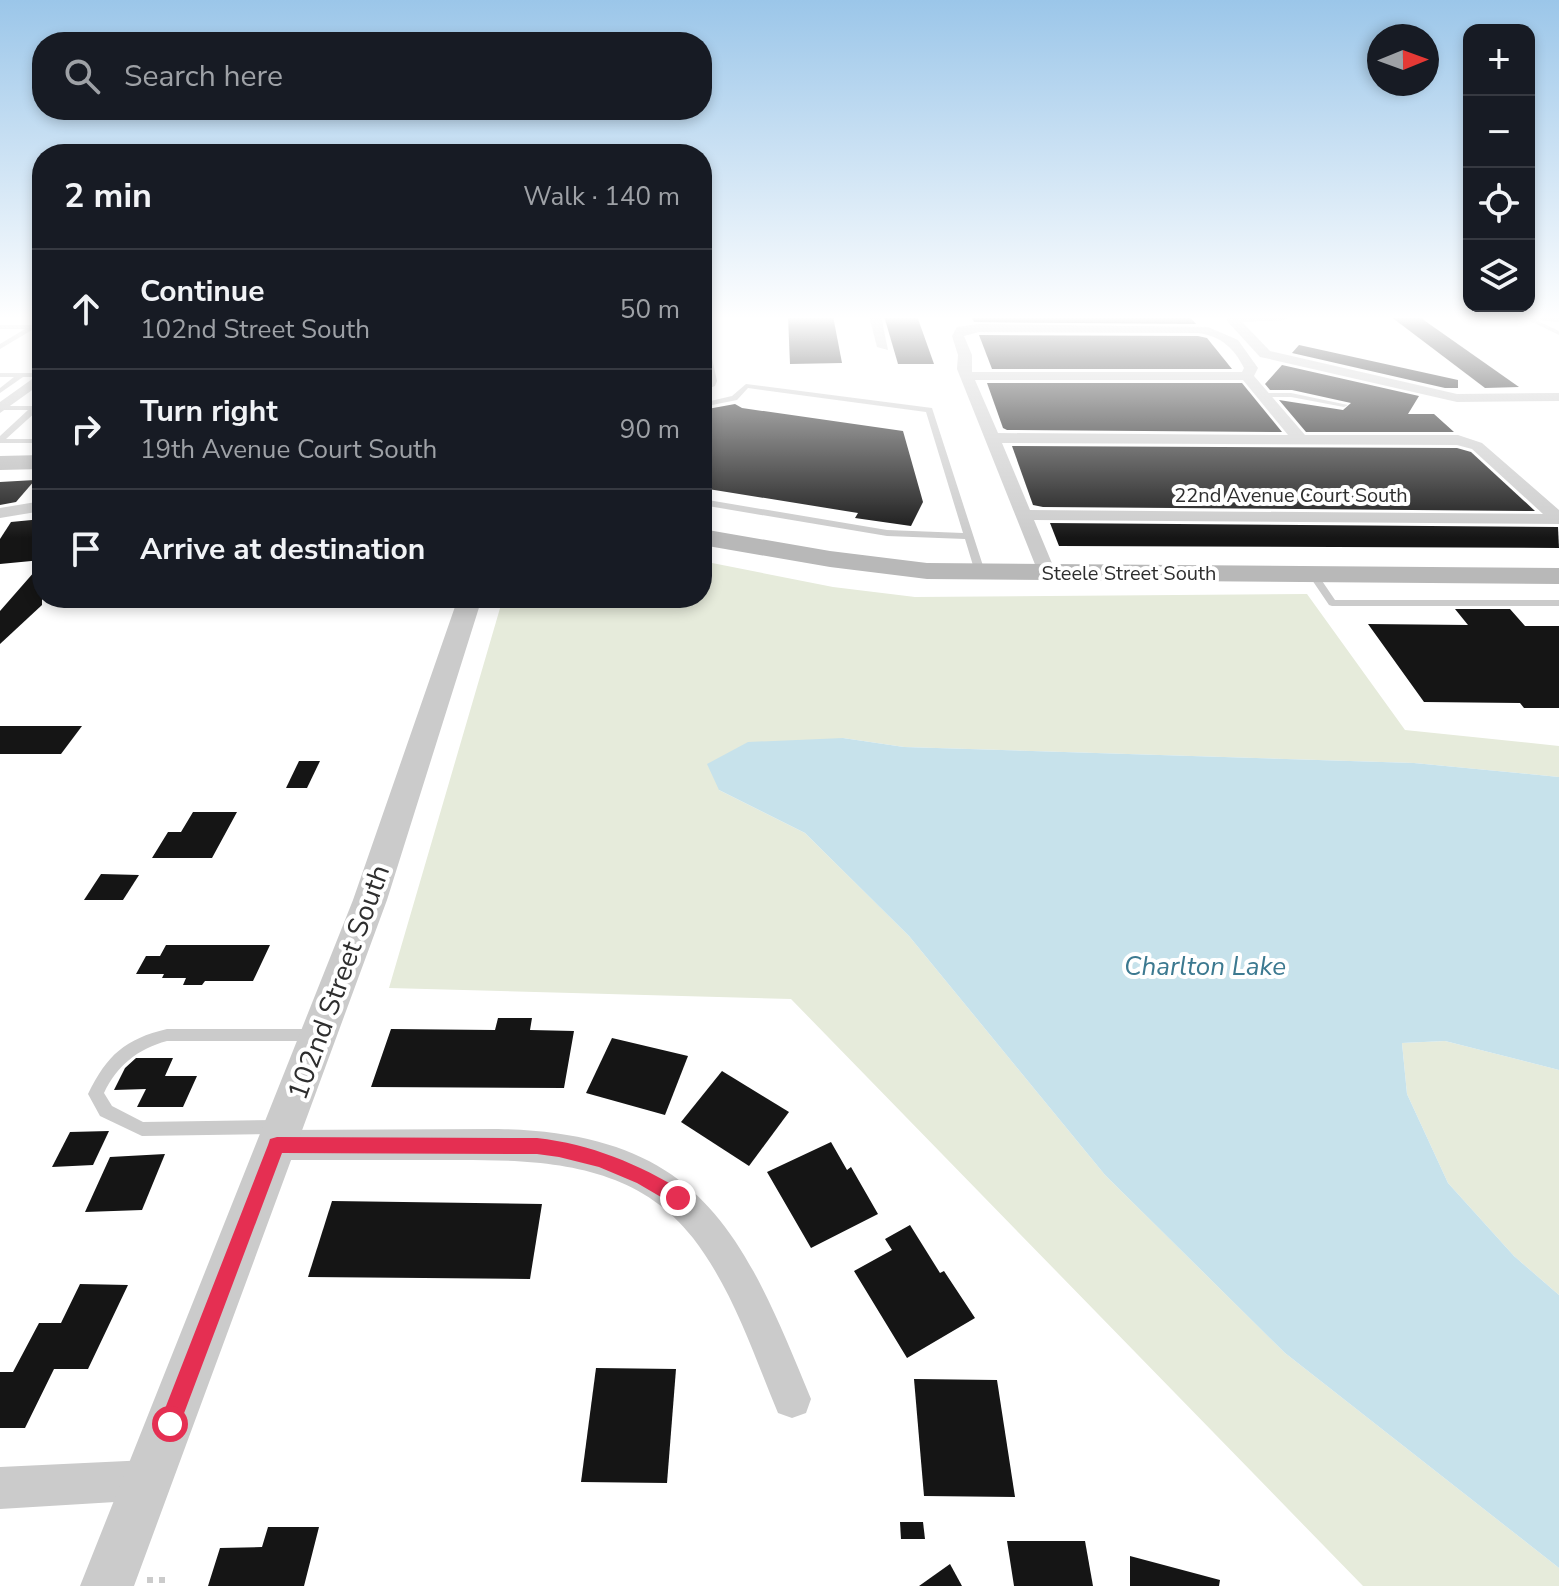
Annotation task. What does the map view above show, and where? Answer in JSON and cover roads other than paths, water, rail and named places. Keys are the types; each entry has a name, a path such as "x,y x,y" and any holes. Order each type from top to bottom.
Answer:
{"main road":[{"path":"0,463 32,462"},
{"name":"Steele Street South","path":"712,539 857,563 980,572 1559,576"}],"street":[{"path":"1,409 25,390"},
{"path":"973,390 1047,573"},
{"path":"1259,390 1300,439"},
{"path":"1422,390 1457,398 1559,397"},
{"path":"993,438 1451,439 1470,442 1559,519"},
{"path":"0,513 32,508"},
{"name":"22nd Avenue Court South","path":"1023,515 1559,519"},
{"name":"102nd Street South","path":"107,1586 370,900 467,608"},
{"path":"280,1136 537,1146 601,1159 643,1177 678,1198 704,1224 734,1268 749,1292 792,1399"},
{"path":"0,1488 148,1480"}],"lane":[{"path":"712,403 734,398 742,390"},
{"path":"777,390 929,410 980,572"},
{"path":"1263,395 1291,395 1344,405"},
{"path":"1,409 32,408"},
{"path":"0,440 32,411"},
{"path":"0,440 32,441"},
{"path":"712,504 887,533 969,536"},
{"path":"1313,574 1332,603 1559,603"},
{"path":"280,1136 142,1129 106,1111 96,1094 113,1061 150,1038 167,1035 319,1035"}],"water":[{"name":"Charlton Lake","path":"843,738 904,747 1414,763 1559,777 1559,1070 1445,1041 1402,1043 1407,1094 1448,1183 1514,1256 1559,1295 1559,1568 1285,1353 1105,1175 909,936 805,833 719,790 707,764 748,742"}]}
